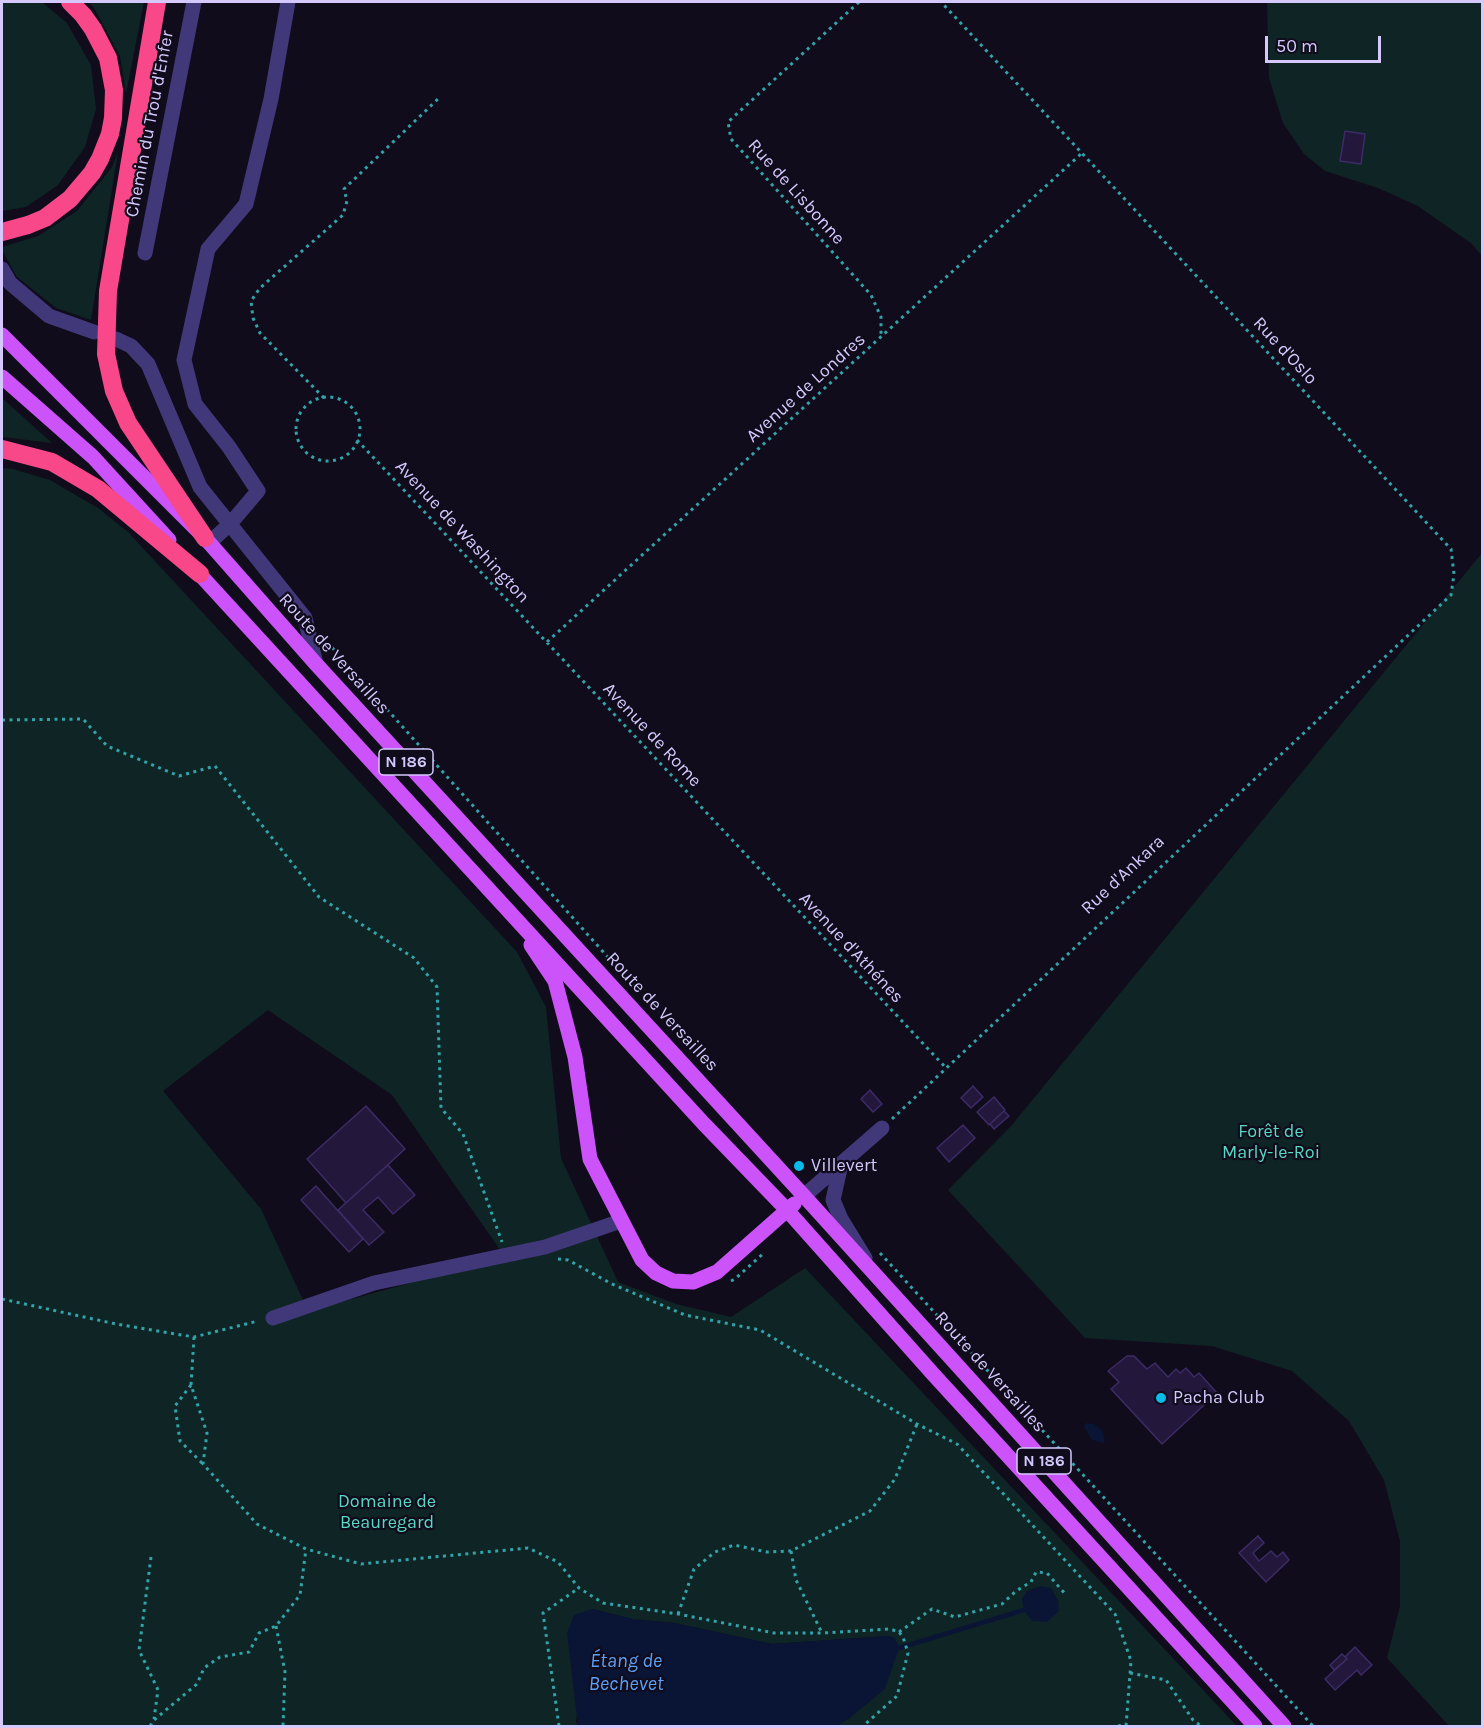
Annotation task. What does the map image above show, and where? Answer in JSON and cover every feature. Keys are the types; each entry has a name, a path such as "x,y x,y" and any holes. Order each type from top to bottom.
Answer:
{"highway":[{"path":"2,232 45,218 70,199 92,173 110,134 114,90 108,58 93,29 70,2"},
{"path":"157,2 108,291 106,354 114,392 128,423 207,541"},
{"path":"2,450 52,462 98,489 200,574"}],"main road":[{"name":"Route de Versailles","path":"2,335 207,541 316,664 804,1196 1284,1726"},
{"name":"N 186","path":"2,377 93,457 704,1124 787,1210 949,1392 1255,1726"},
{"path":"506,908 555,981 575,1057 590,1159 642,1260 656,1273 673,1281 693,1282 717,1272 804,1196"}],"street":[{"name":"Chemin du Trou d'Enfer","path":"145,253 194,2"},
{"path":"207,541 230,524 258,491 229,447 195,404 184,360 208,249 246,204 271,99 288,2"},
{"path":"2,269 10,283 49,316 94,332"},
{"path":"116,339 131,346 148,364 200,487 305,618 316,664"},
{"path":"804,1196 882,1128"},
{"path":"841,1164 834,1187 834,1203 841,1219 878,1278"},
{"path":"273,1317 374,1283 545,1247 621,1221"}],"path":[{"name":"Rue de Lisbonne","path":"859,2 728,122 731,139 871,295 881,317 881,337"},
{"name":"Rue d'Oslo","path":"941,2 1451,549 1454,574"},
{"path":"324,398 260,333 253,318 251,301 260,288 343,215 347,201 344,189 440,97"},
{"name":"Avenue de Londres","path":"547,642 1082,153"},
{"path":"324,398 335,398 345,402 358,419 360,430 352,449 345,456 325,461 315,459 306,453 296,436 296,425 305,407 324,398"},
{"name":"Avenue de Washington","path":"357,440 547,642"},
{"name":"Rue d'Ankara","path":"882,1128 1451,595 1454,574"},
{"path":"305,618 623,974"},
{"name":"Avenue de Rome","path":"547,642 737,846"},
{"path":"2,720 83,719 107,746 179,776 215,766 319,897 414,958 436,987 441,1108 463,1134 507,1255"},
{"name":"Avenue d'Athénes","path":"737,846 946,1068"},
{"path":"545,1247 549,1258 568,1260 612,1284 685,1315 760,1330 917,1424 957,1444 1115,1614 1131,1661 1126,1725 1118,1726"},
{"path":"725,1284 735,1279 766,1251"},
{"path":"879,1252 1313,1726"},
{"path":"2,1299 116,1324 194,1337 273,1317"},
{"path":"194,1337 190,1385 207,1433 203,1464"},
{"path":"190,1385 175,1406 180,1441 257,1524 306,1549 361,1564 528,1548 558,1562 579,1588 603,1603 678,1614 774,1633 890,1629 899,1632 908,1653 897,1696 863,1726"},
{"path":"678,1614 694,1569 715,1552 734,1545 767,1552 790,1551 870,1511 895,1479 917,1424"},
{"path":"150,1726 154,1720 197,1684 204,1668 220,1657 249,1652 259,1633 276,1626 300,1595 306,1549"},
{"path":"790,1551 796,1580 822,1633"},
{"path":"151,1557 138,1650 158,1690 154,1720"},
{"path":"899,1632 932,1609 955,1617 1002,1604 1016,1591 1031,1582 1036,1572 1047,1573 1066,1595"},
{"path":"559,1726 543,1613 579,1588"},
{"path":"276,1626 285,1672 283,1726"},
{"path":"1130,1672 1166,1680 1193,1720 1201,1726"}],"green space":[{"path":"2,2 42,2 67,23 91,65 96,109 85,147 58,185 26,207 2,211"},
{"path":"88,2 144,2 126,94 120,56 93,6"},
{"path":"1267,2 1482,2 1482,256 1472,244 1418,206 1378,188 1325,171 1304,154 1283,123 1269,78"},
{"path":"118,152 91,320 56,308 17,277 2,247 38,236 77,211 112,167"},
{"path":"2,398 52,443 2,437"},
{"name":"Domaine de Beauregard","path":"2,468 50,480 98,508 128,532 517,952 546,1007 561,1158 618,1282 676,1304 731,1317 805,1268 1237,1726 836,1726 851,1717 895,1638 888,1636 772,1644 674,1623 632,1619 592,1609 576,1722 578,1726 2,1726","holes":["268,1010 392,1095 505,1257 308,1311 261,1209 163,1091"]},
{"name":"Forêt de Marly-le-Roi","path":"1482,553 1482,1726 1449,1726 1387,1658 1400,1606 1400,1541 1384,1480 1349,1421 1292,1371 1212,1346 1085,1338 948,1190 1011,1126"}],"water":[{"path":"1086,1423 1094,1424 1102,1430 1104,1443 1091,1439 1084,1427"},
{"path":"1041,1586 1051,1588 1058,1600 1059,1611 1047,1622 1032,1621 1024,1610 1022,1599 1027,1591"},
{"name":"Étang de Bechevet","path":"592,1609 632,1619 674,1623 772,1644 888,1636 895,1638 899,1648 885,1689 851,1717 836,1726 578,1726 567,1633 574,1615"}],"building":[{"path":"1345,131 1365,134 1361,164 1340,161"},
{"path":"973,1086 983,1097 971,1108 961,1098"},
{"path":"870,1090 882,1104 873,1112 861,1099"},
{"path":"994,1097 1005,1110 989,1125 977,1112"},
{"path":"366,1106 405,1149 346,1203 307,1159"},
{"path":"1004,1111 1009,1116 994,1129 990,1124"},
{"path":"963,1125 975,1138 949,1162 937,1148"},
{"path":"388,1165 415,1195 393,1214 378,1197 363,1210 384,1232 369,1245 338,1210"},
{"path":"316,1186 363,1239 349,1252 301,1200"},
{"path":"1127,1356 1134,1356 1147,1369 1155,1363 1168,1377 1176,1369 1180,1373 1186,1368 1194,1377 1199,1373 1217,1393 1162,1444 1111,1389 1119,1382 1108,1371"},
{"path":"1258,1536 1264,1543 1253,1553 1259,1561 1271,1551 1277,1557 1283,1552 1289,1560 1266,1582 1239,1553"},
{"path":"1355,1647 1372,1665 1361,1675 1357,1670 1335,1690 1325,1679 1347,1659 1345,1657"},
{"path":"1342,1654 1347,1659 1334,1670 1330,1665"}],"waterway":[{"path":"899,1648 1024,1610"}],"place":[{"name":"Villevert","path":"799,1166"},
{"name":"Pacha Club","path":"1161,1398"}]}
